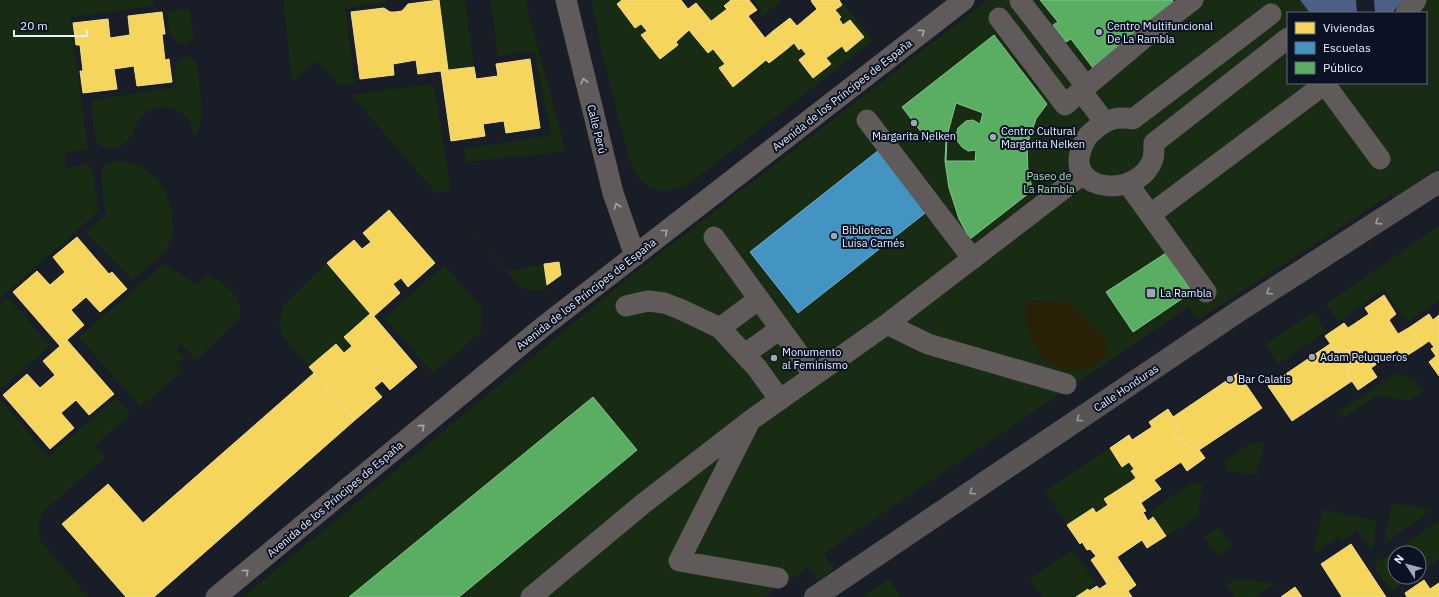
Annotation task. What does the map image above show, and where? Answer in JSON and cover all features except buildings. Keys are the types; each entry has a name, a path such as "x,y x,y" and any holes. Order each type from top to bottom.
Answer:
{"street":[{"name":"Calle Perú","path":"566,0 613,193 635,256"},
{"name":"Avenida de los Príncipes de España","path":"216,597 538,331 964,0"},
{"path":"999,18 1065,105 1193,0"},
{"path":"1407,12 1416,0"},
{"path":"1020,1 1084,89 1104,121"},
{"path":"1287,36 1266,7 1133,119 1119,116 1104,121 1090,133 1079,154 1083,174 1101,186 1112,187 1128,184 1147,169 1153,158 1154,143 1287,38"},
{"path":"1151,214 1324,84"},
{"path":"1326,84 1380,159"},
{"path":"867,120 973,259"},
{"path":"530,597 644,502 751,420 887,324 1083,174"},
{"name":"Calle Honduras","path":"815,597 1232,316 1439,182"},
{"path":"1128,184 1206,292"},
{"path":"714,238 814,375"},
{"path":"720,328 759,299"},
{"path":"626,306 648,301 664,303 720,328 745,354 780,400"},
{"path":"887,324 928,344 1066,384"},
{"path":"745,354 780,329"},
{"path":"751,420 680,561 778,578"}],"green space":[{"path":"0,0 153,0 154,6 70,17 88,149 66,152 66,168 87,164 92,168 99,211 0,298"},
{"path":"283,0 386,0 387,2 345,8 355,84 340,86 316,61 292,82"},
{"path":"439,0 465,0 474,67 448,70"},
{"path":"490,0 525,0 566,151 466,162 464,149 551,135 534,51 498,56"},
{"path":"591,0 622,0 617,4 635,28 641,24 647,31 641,35 676,42 689,30 707,53 713,49 725,64 719,68 733,86 766,60 769,63 794,43 806,54 799,60 813,78 831,64 826,58 842,46 846,51 864,38 850,20 843,25 839,19 840,17 835,10 842,5 839,0 841,0 873,41 685,187 666,191 654,189 643,182 635,171 630,160 609,82"},
{"path":"694,0 731,0 724,6 727,9 711,21"},
{"path":"753,0 782,0 762,17 759,13 762,11"},
{"name":"Paseo de La Rambla","path":"988,0 1439,0 1439,169 1395,200 1391,194 1198,320 1189,307 824,553 834,569 818,580 809,567 764,597 243,597 627,279"},
{"path":"189,9 194,36 190,42 185,45 179,43 172,36 167,11"},
{"path":"184,57 191,57 196,61 200,90 202,112 198,131 193,136 190,123 184,115 175,110 163,107 145,113 137,123 131,137 125,143 117,147 110,148 103,147 98,143 94,130 92,100 176,87 175,66"},
{"path":"434,84 451,191 436,193 351,95"},
{"path":"112,161 135,165 145,169 153,175 160,182 165,191 172,214 173,231 168,246 156,260 132,280 86,232 106,215 100,174 104,165"},
{"path":"451,209 508,271 544,264 547,289 533,290 519,286"},
{"path":"1439,226 1439,300 1407,322 1384,289 1339,322 1326,304"},
{"path":"327,263 371,313 344,336 352,346 344,353 336,344 309,367 285,340 279,325 283,306"},
{"path":"164,264 197,284 207,274 220,282 233,293 237,299 240,306 240,313 238,321 197,360 181,344 176,349 185,358 177,365 183,371 140,407 79,337"},
{"path":"445,265 482,308 481,332 433,373 384,318"},
{"path":"8,297 50,346 0,390 0,305"},
{"path":"1313,312 1326,331 1278,365 1266,344"},
{"path":"1397,373 1414,379 1424,391 1409,401 1378,395 1343,418 1337,412"},
{"path":"116,398 130,414 95,446 105,458 46,509 41,517 38,528 41,541 88,597 0,597 0,399 48,457"},
{"path":"1252,442 1264,443 1257,475 1226,471 1226,460"},
{"path":"1110,448 1122,467 1129,462 1134,469 1131,471 1136,478 1104,499 1108,505 1096,513 1093,508 1067,525 1045,491"},
{"path":"1193,482 1203,484 1198,517 1166,536 1149,512"},
{"path":"1391,503 1433,509 1384,544"},
{"path":"1322,509 1377,521 1372,551 1357,530 1342,542 1339,537 1314,554"},
{"path":"1439,521 1439,559 1427,567 1427,545 1403,545"},
{"path":"1219,527 1232,547 1218,557 1204,537"},
{"path":"1073,550 1096,583 1076,597 1042,597 1030,579"},
{"path":"1387,556 1387,585 1400,585 1391,591 1373,565"},
{"path":"1237,578 1275,584 1255,597 1234,597 1226,585"},
{"path":"889,579 901,597 862,597"}],"sand":[{"path":"1031,300 1061,303 1067,301 1102,336 1107,344 1108,354 1095,364 1083,370 1070,371 1058,368 1048,362 1039,352 1032,340 1027,326 1026,312 1027,306"}],"water":[{"path":"1300,0 1403,0 1393,12 1309,12"}],"pier":[{"path":"1356,0 1374,0 1375,12 1357,12"}],"place":[{"name":"Centro Multifuncional De La Rambla","path":"1099,32"},
{"name":"Margarita Nelken","path":"914,123"},
{"name":"Centro Cultural Margarita Nelken","path":"993,137"},
{"name":"Biblioteca Luisa Carnés","path":"834,236"},
{"name":"La Rambla","path":"1151,293"},
{"name":"Adam Peluqueros","path":"1312,357"},
{"name":"Monumento al Feminismo","path":"774,358"},
{"name":"Bar Calatis","path":"1230,379"}]}
